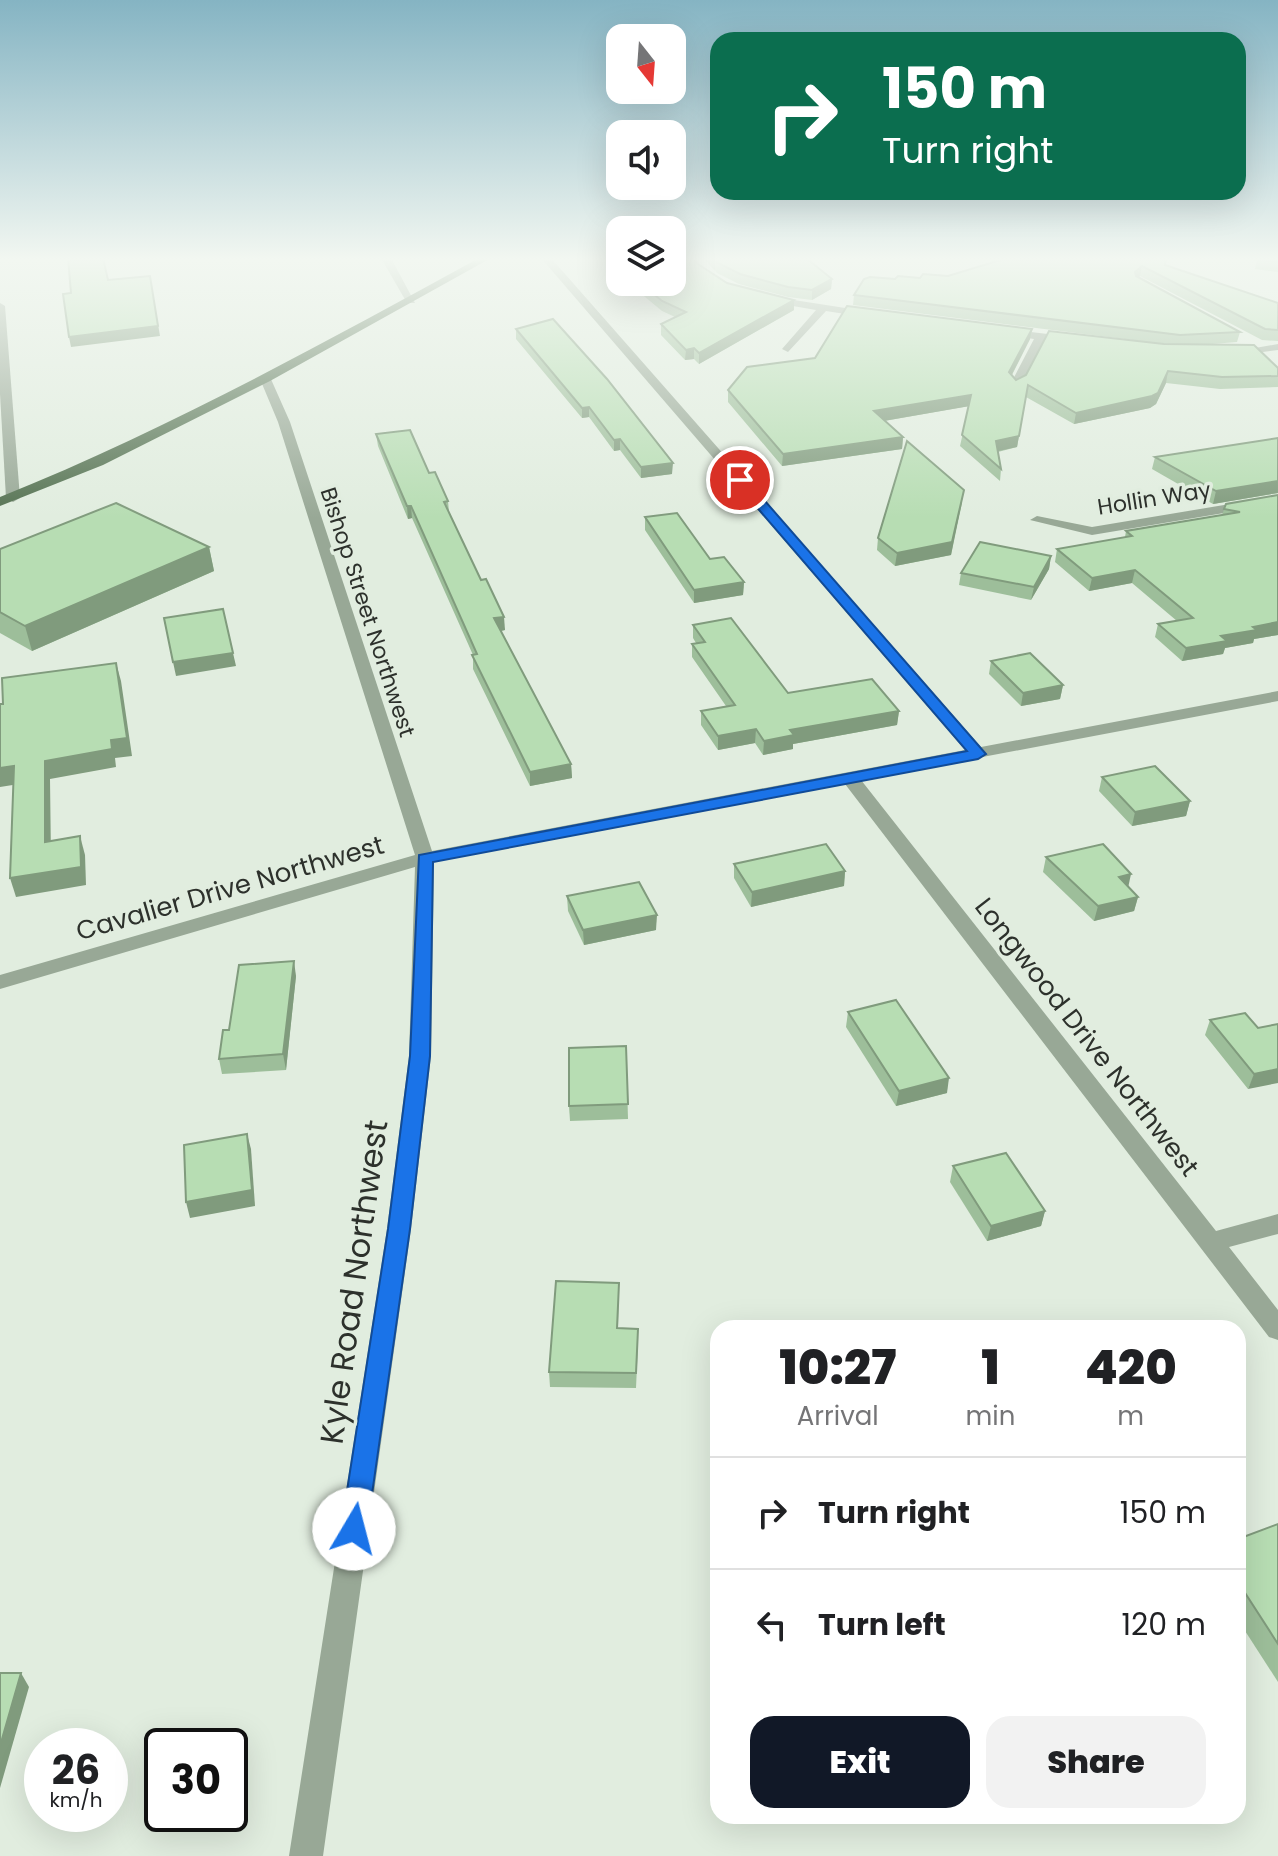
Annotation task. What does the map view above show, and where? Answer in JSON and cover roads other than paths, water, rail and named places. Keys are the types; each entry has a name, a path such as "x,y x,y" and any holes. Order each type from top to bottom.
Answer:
{"main road":[{"path":"6,500 98,462 330,345"}],"street":[{"path":"1,345 6,500"},
{"path":"621,345 978,754"},
{"path":"788,349 792,345"},
{"path":"1016,385 1037,345"},
{"path":"1255,345 1278,357"},
{"path":"1219,353 1278,347"},
{"name":"Bishop Street Northwest","path":"266,379 284,422 425,858"},
{"name":"Hollin Way","path":"1037,520 1092,531 1278,500"},
{"name":"Cavalier Drive Northwest","path":"0,982 425,858 1278,696"},
{"name":"Longwood Drive Northwest","path":"851,779 1278,1329"},
{"name":"Kyle Road Northwest","path":"306,1856 399,1229 420,1056 425,858"},
{"path":"1211,1242 1278,1224"}]}
